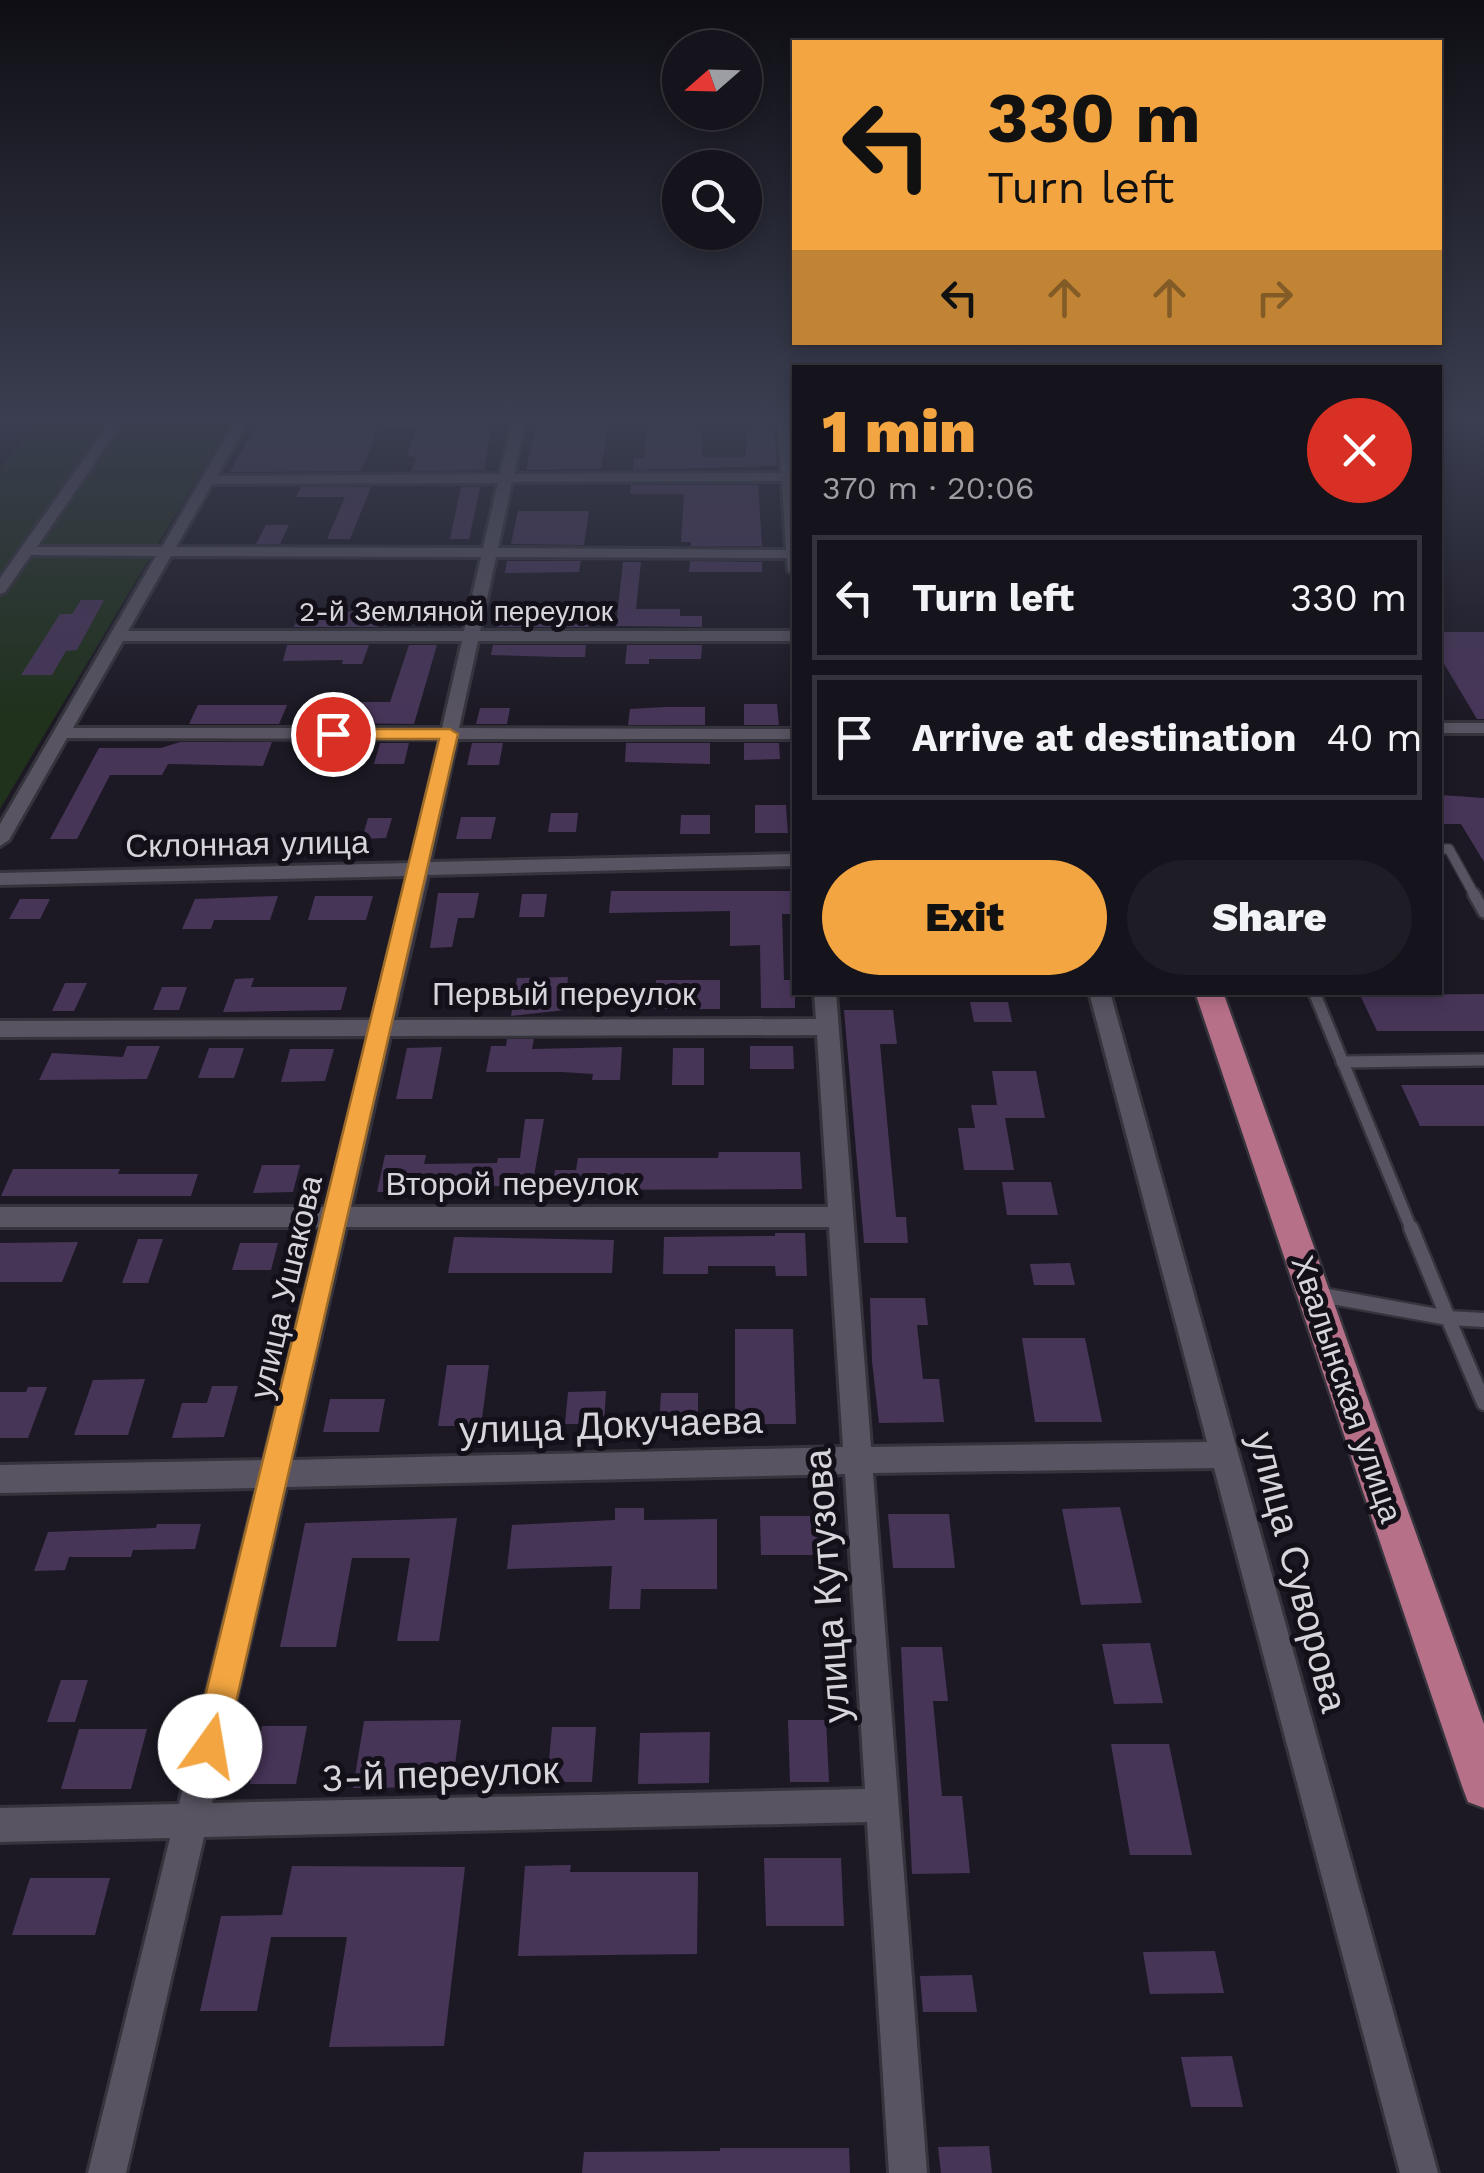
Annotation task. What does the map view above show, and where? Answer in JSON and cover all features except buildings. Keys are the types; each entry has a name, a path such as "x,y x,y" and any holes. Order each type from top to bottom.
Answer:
{"main road":[{"name":"Хвалынская улица","path":"1210,995 1484,1786"}],"street":[{"path":"0,590 50,516"},
{"path":"0,840 186,516"},
{"name":"улица Ушакова","path":"107,2173 419,871 497,516"},
{"path":"26,551 792,554"},
{"name":"2-й Земляной переулок","path":"117,636 792,636"},
{"path":"1442,728 1484,728"},
{"path":"62,733 792,734"},
{"name":"Склонная улица","path":"0,879 792,860"},
{"name":"улица Кутузова","path":"825,995 908,2173"},
{"name":"улица Суворова","path":"1101,995 1419,2173"},
{"name":"Первый переулок","path":"0,1029 827,1026"},
{"name":"Второй переулок","path":"0,1217 843,1217"},
{"name":"улица Докучаева","path":"0,1479 275,1475 858,1457 1224,1454"},
{"name":"3-й переулок","path":"0,1825 191,1824 882,1804"}],"lane":[{"path":"1442,849 1450,848 1484,912"},
{"path":"1315,995 1484,1402"},
{"path":"1342,1062 1484,1060"},
{"path":"1315,1294 1448,1318 1484,1320"}],"green space":[{"path":"0,516 175,516 0,809"}],"route":[{"path":"210,1746 450,734 333,734"}]}
